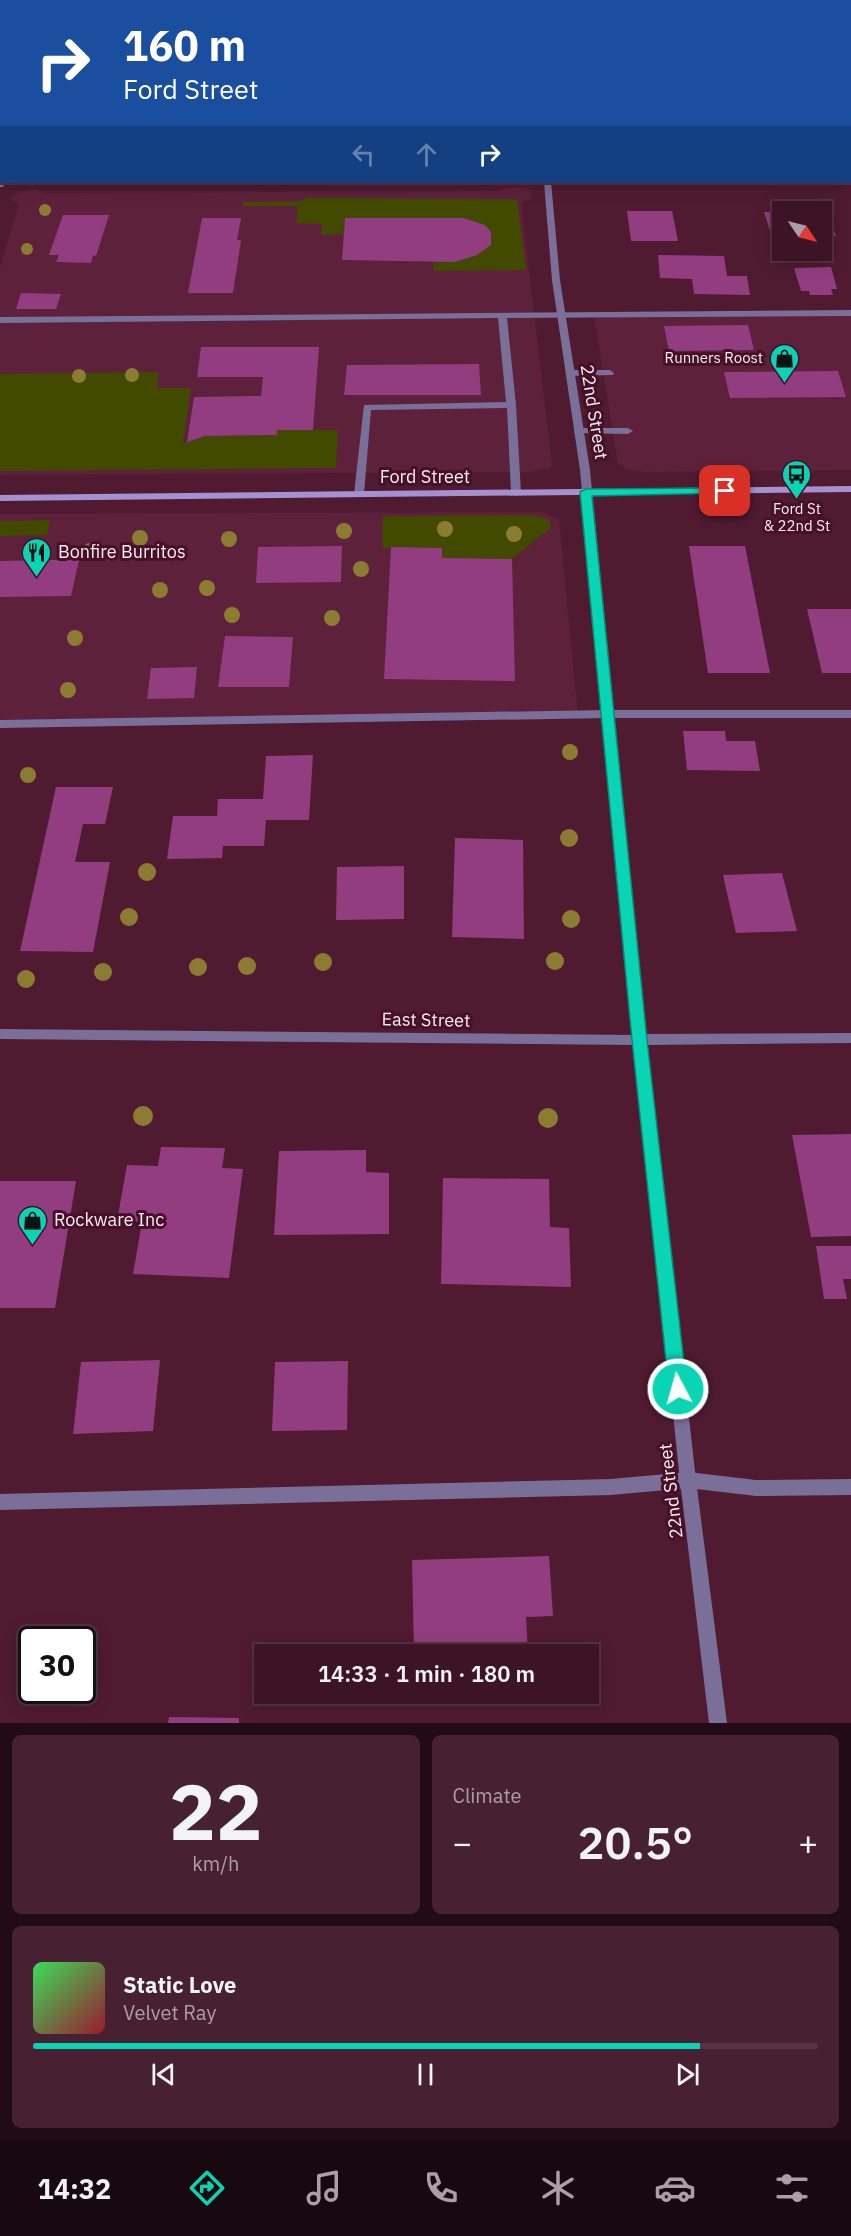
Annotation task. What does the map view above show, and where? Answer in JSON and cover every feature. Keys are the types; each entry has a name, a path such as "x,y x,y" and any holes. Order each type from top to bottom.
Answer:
{"main road":[{"name":"Ford Street","path":"0,498 851,489"}],"street":[{"name":"22nd Street","path":"547,183 561,316 577,431 585,470 640,1040 688,1480 718,1723"},
{"path":"0,320 851,313"},
{"path":"502,316 512,405 516,493"},
{"path":"569,373 610,373"},
{"path":"359,494 367,407 512,405"},
{"path":"577,431 628,431"},
{"path":"0,724 608,714 851,714"},
{"name":"East Street","path":"0,1034 640,1040 851,1038"},
{"path":"0,1502 611,1487 688,1480 756,1488 851,1487"}],"shaded area":[{"path":"517,187 530,190 532,194 531,198 521,203 552,464 550,468 528,472 0,475 0,267 19,204 11,200 14,194 35,189 45,193 500,191 503,188"},
{"path":"851,313 851,470 646,472 628,470 618,464 594,316"},
{"path":"543,512 559,520 578,715 0,723 0,514"}],"green space":[{"path":"306,198 517,199 526,270 434,271 433,262 464,258 491,245 491,232 485,225 464,218 345,218 343,234 321,235 322,224 296,223 298,206 243,206 243,202 303,201"},
{"path":"159,372 157,388 191,388 183,443 205,436 276,435 277,430 338,430 336,468 0,471 0,374"},
{"path":"534,515 549,520 551,528 512,559 442,558 442,548 382,548 383,516"},
{"path":"50,520 47,535 0,536 0,521"}],"building":[{"path":"627,211 672,211 678,241 631,241"},
{"path":"764,212 772,212 772,237"},
{"path":"63,215 109,215 96,256 93,255 91,263 56,262 59,255 49,255"},
{"path":"202,218 241,218 237,240 241,240 233,293 188,293"},
{"path":"345,218 464,218 485,225 491,232 491,245 477,255 455,262 342,260"},
{"path":"658,255 724,256 727,276 747,276 750,295 694,294 692,279 660,278"},
{"path":"831,267 837,289 831,289 833,295 810,295 809,291 801,291 794,268"},
{"path":"21,293 61,294 56,309 16,309"},
{"path":"748,325 754,350 669,351 664,326"},
{"path":"201,347 319,347 313,430 277,430 277,435 205,436 187,442 194,397 261,396 263,377 197,377"},
{"path":"479,364 481,395 344,395 347,365"},
{"name":"Runners Roost","path":"838,371 846,397 730,398 724,372"},
{"path":"342,546 341,582 256,583 258,547"},
{"path":"689,546 745,546 770,673 708,673"},
{"path":"391,547 442,548 442,558 512,559 515,681 384,679"},
{"name":"Bonfire Burritos","path":"79,560 71,596 0,597 0,561"},
{"path":"807,609 851,609 851,673 822,673"},
{"path":"225,636 293,637 289,687 218,687"},
{"path":"197,667 194,698 147,699 151,668"},
{"path":"683,731 725,731 726,741 755,741 760,771 687,770"},
{"path":"313,755 309,820 266,820 264,846 223,846 222,858 167,859 173,816 217,816 218,799 263,799 266,756"},
{"path":"56,787 113,787 105,824 83,824 75,862 110,862 93,952 20,951"},
{"path":"455,838 523,840 524,939 452,937"},
{"path":"404,866 404,919 336,920 337,867"},
{"path":"782,873 797,931 736,933 723,875"},
{"path":"851,1134 851,1236 811,1237 792,1135"},
{"path":"161,1147 225,1148 222,1168 243,1169 229,1278 133,1274 142,1222 117,1221 127,1165 158,1166"},
{"path":"366,1150 366,1172 389,1173 389,1234 274,1235 279,1151"},
{"path":"443,1178 549,1179 550,1227 569,1228 571,1287 441,1284"},
{"name":"Rockware Inc","path":"0,1181 76,1181 55,1308 0,1308"},
{"path":"816,1246 851,1246 851,1279 843,1279 847,1299 824,1299"},
{"path":"160,1360 153,1431 73,1434 81,1362"},
{"path":"348,1361 347,1430 272,1431 275,1362"},
{"path":"549,1556 553,1616 526,1617 527,1644 414,1644 412,1560"},
{"path":"169,1717 239,1718 239,1723 168,1723"}],"place":[{"name":"Runners Roost","path":"784,384"},
{"name":"Ford St & 22nd St","path":"797,500"},
{"name":"Bonfire Burritos","path":"37,578"},
{"name":"Rockware Inc","path":"33,1246"}],"route":[{"path":"678,1389 640,1040 586,492 725,491"}]}
